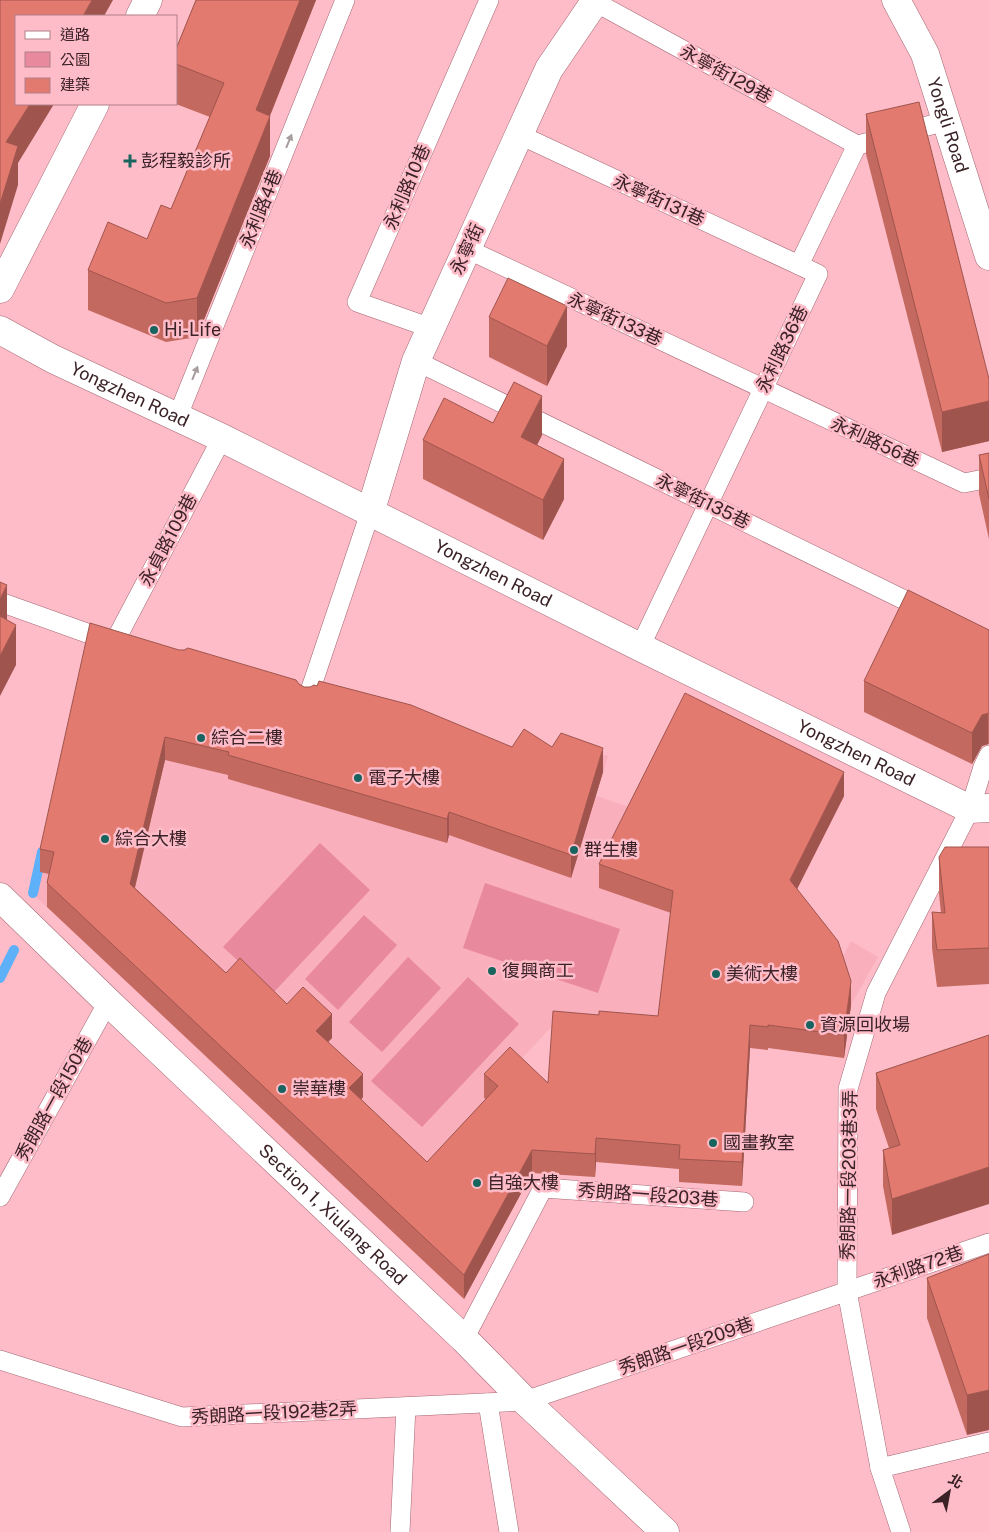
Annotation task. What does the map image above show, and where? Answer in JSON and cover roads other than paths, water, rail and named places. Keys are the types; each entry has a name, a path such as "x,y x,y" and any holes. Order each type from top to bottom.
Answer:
{"street":[{"path":"140,15 148,0"},
{"name":"Yongli Road","path":"896,0 925,54 989,256"},
{"name":"永寧街","path":"370,512 416,361 549,69 596,1"},
{"path":"0,289 94,105"},
{"name":"Yongzhen Road","path":"0,330 53,359 222,438 640,647 979,808"},
{"name":"Section 1, Xiulang Road","path":"0,897 108,1002 464,1339 525,1401 665,1532"}],"lane":[{"name":"永利路4巷","path":"177,418 345,0"},
{"name":"永利路10巷","path":"431,328 357,302 488,0"},
{"name":"永寧街129巷","path":"596,1 857,145"},
{"path":"799,265 857,145 946,121"},
{"name":"永寧街131巷","path":"520,135 799,265"},
{"name":"永寧街133巷","path":"467,250 762,389"},
{"name":"永利路36巷","path":"640,647 818,274 799,265"},
{"name":"永寧街135巷","path":"416,361 936,616"},
{"name":"永利路56巷","path":"762,389 964,483 989,478"},
{"name":"永貞路109巷","path":"0,602 123,645 222,438"},
{"path":"307,700 370,512"},
{"path":"979,808 983,767 989,755"},
{"name":"秀朗路一段203巷3弄","path":"901,1532 880,1468 847,1291 848,1090 876,993 979,808"},
{"name":"秀朗路一段150巷","path":"0,1197 108,1002"},
{"name":"秀朗路一段203巷","path":"464,1339 543,1188 744,1202"},
{"name":"永利路72巷","path":"847,1291 989,1243"},
{"name":"秀朗路一段209巷","path":"488,1402 525,1401 847,1291"},
{"name":"秀朗路一段192巷2弄","path":"0,1360 182,1417 488,1402"},
{"path":"488,1402 509,1532"},
{"path":"400,1532 406,1406"},
{"path":"880,1468 989,1442"}],"waterway":[{"path":"33,893 42,852"},
{"path":"0,978 14,950"}],"place":[{"name":"彭程毅診所","path":"130,161"},
{"name":"Hi-Life","path":"154,330"},
{"name":"綜合二樓","path":"201,738"},
{"name":"電子大樓","path":"358,778"},
{"name":"綜合大樓","path":"105,839"},
{"name":"群生樓","path":"574,850"},
{"name":"復興商工","path":"492,971"},
{"name":"美術大樓","path":"716,974"},
{"name":"資源回收場","path":"810,1025"},
{"name":"崇華樓","path":"282,1089"},
{"name":"國畫教室","path":"713,1143"},
{"name":"自強大樓","path":"477,1183"}]}
